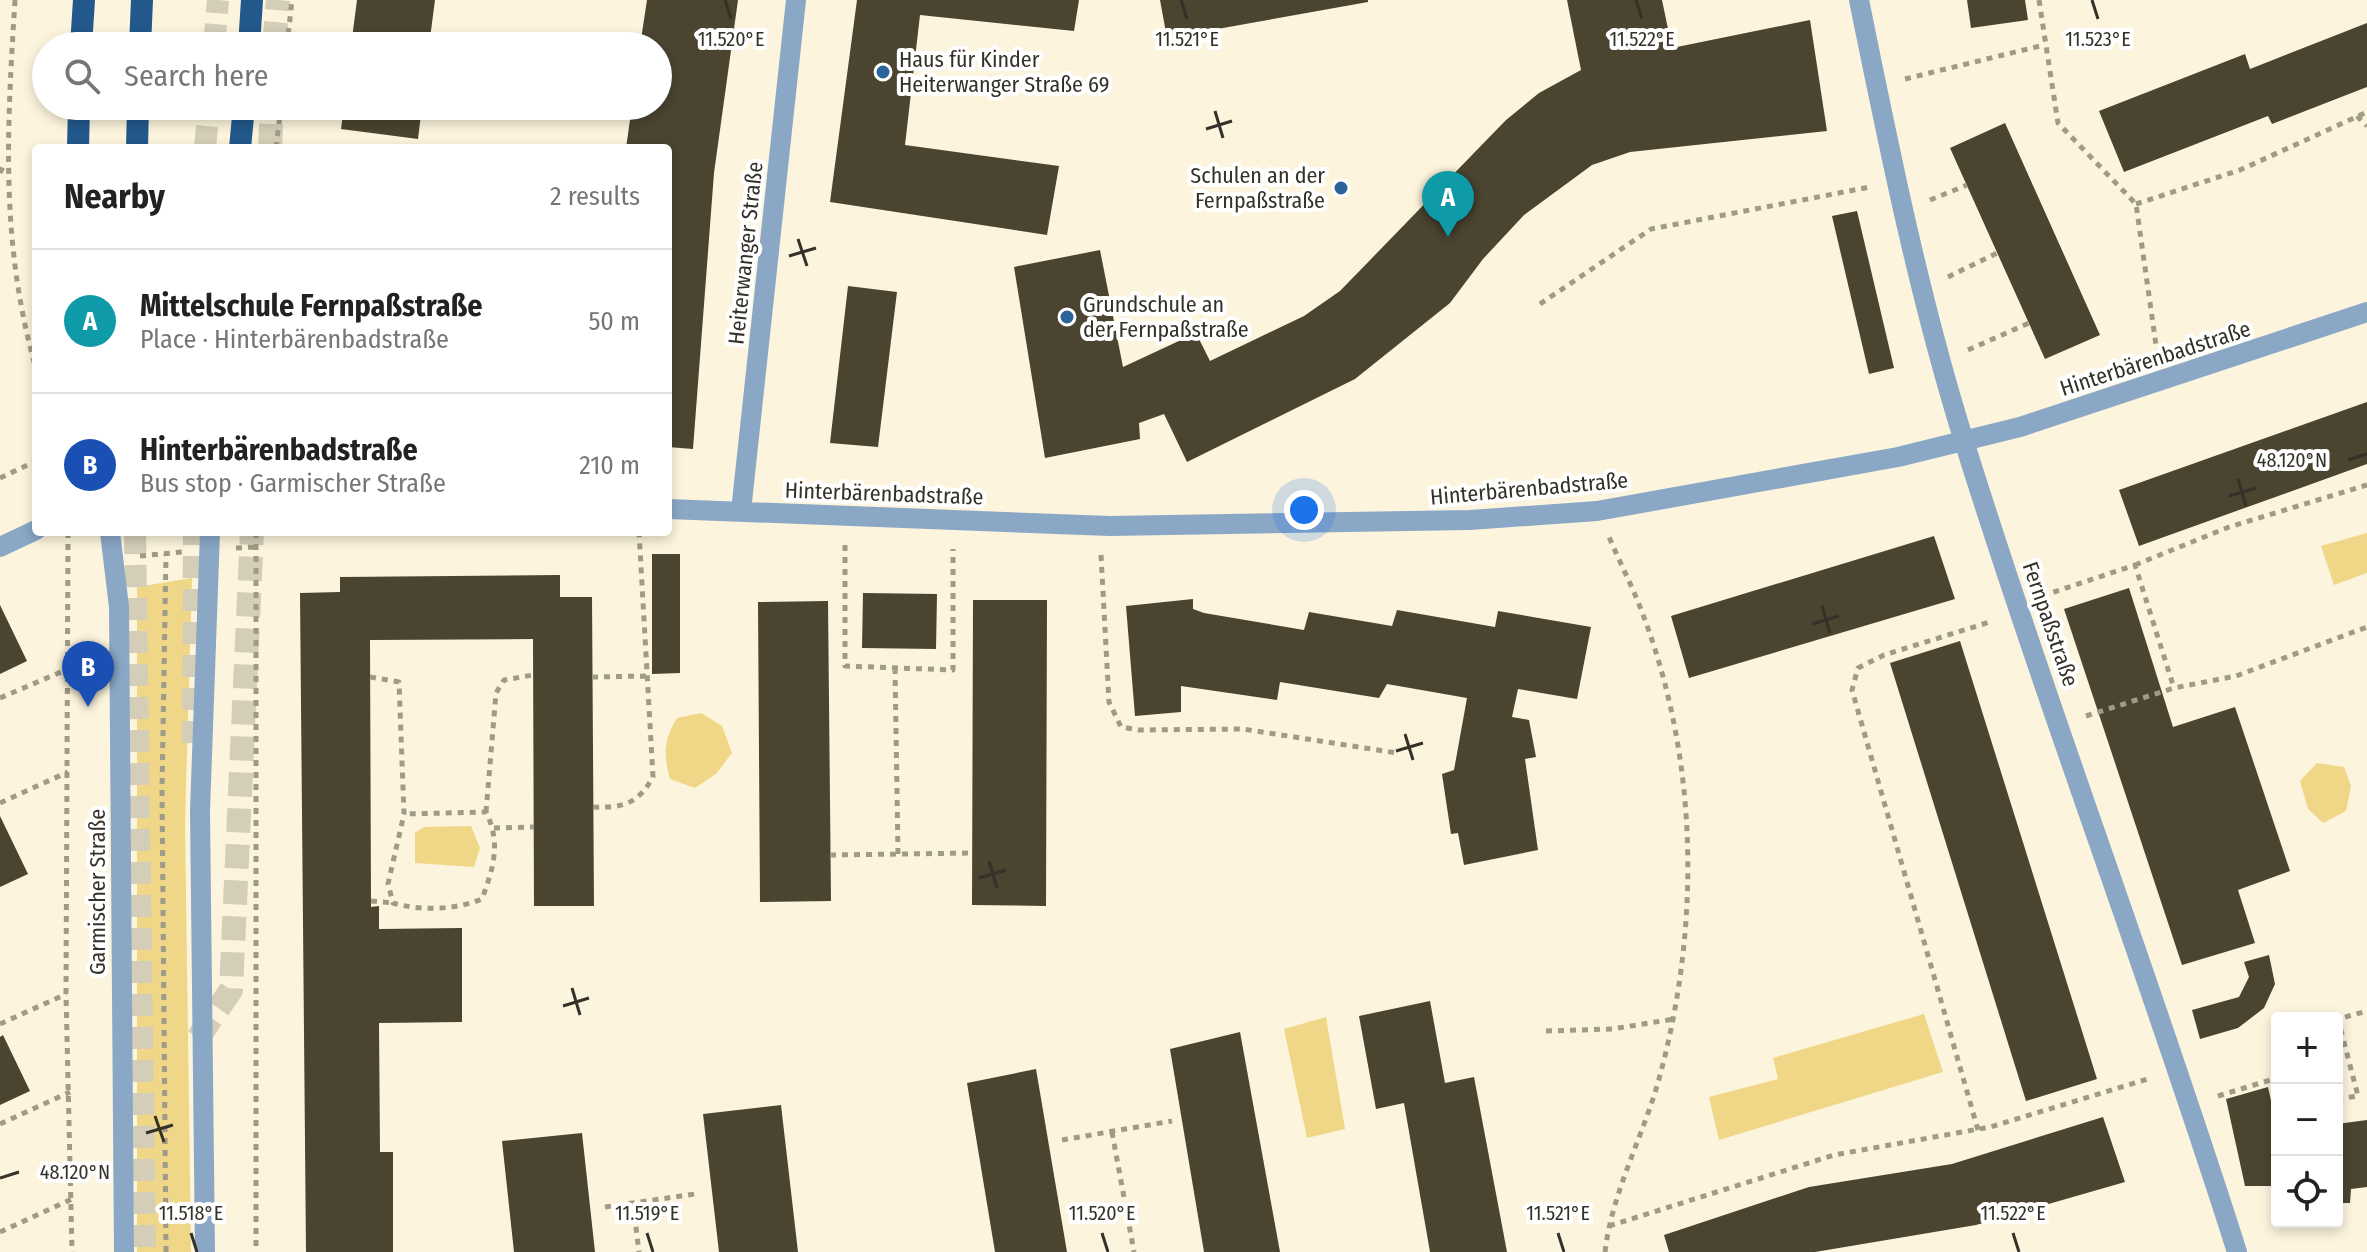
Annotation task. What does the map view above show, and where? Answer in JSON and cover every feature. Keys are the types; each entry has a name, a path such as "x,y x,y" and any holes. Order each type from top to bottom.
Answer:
{"highway":[{"path":"82,32 84,0"},
{"path":"141,32 142,0"},
{"path":"250,32 252,0"},
{"path":"78,144 79,120"},
{"path":"137,144 138,120"},
{"path":"240,144 243,120"}],"street":[{"name":"Heiterwanger Straße","path":"741,511 796,0"},
{"name":"Fernpaßstraße","path":"1859,0 1922,290 1964,440 2190,1104 2237,1252"},
{"name":"Hinterbärenbadstraße","path":"672,509 1100,526 1470,520 1597,511 1898,457 2020,427 2367,312"},
{"path":"0,547 32,532"},
{"name":"Garmischer Straße","path":"111,536 119,607 124,1252"},
{"path":"205,1252 200,811 208,541"}],"path":[{"path":"15,0 5,162 19,298 32,352"},
{"path":"289,32 292,0"},
{"path":"2039,0 2058,123 2136,204 2162,382"},
{"path":"1877,86 2044,45"},
{"path":"2136,204 2240,170 2367,112"},
{"path":"2357,116 2367,126"},
{"path":"276,144 279,120"},
{"path":"0,173 5,162"},
{"path":"1540,304 1651,229 1883,185"},
{"path":"1922,290 1997,253"},
{"path":"1942,362 2029,323"},
{"path":"0,478 32,463"},
{"path":"1978,1130 1852,690 1858,668 1884,655 2020,608 2229,527 2367,485"},
{"path":"1597,511 1645,620 1671,708 1687,806 1688,917 1674,1019 1659,1082 1609,1226 1605,1252"},
{"path":"845,515 845,666 953,670 953,520"},
{"path":"1100,526 1109,702 1121,727 1139,730 1243,729 1397,753"},
{"path":"68,536 66,994 72,1252"},
{"path":"256,536 256,1252"},
{"path":"593,807 621,808 642,797 653,777 639,536"},
{"path":"114,559 166,554 208,541 255,547"},
{"path":"166,554 162,790 166,1252"},
{"path":"2135,565 2174,688"},
{"path":"2060,724 2174,688 2236,676 2367,627"},
{"path":"895,668 898,854"},
{"path":"0,698 68,669"},
{"path":"371,901 409,908 465,906 482,899 490,878 497,834 486,812 496,693 504,680 533,675"},
{"path":"592,677 647,676"},
{"path":"370,677 399,682 404,814 388,884 393,903"},
{"path":"0,803 69,772"},
{"path":"404,814 486,812"},
{"path":"494,828 534,827"},
{"path":"830,855 973,853"},
{"path":"0,1024 66,994"},
{"path":"2343,1098 2358,1096 2338,1019 2367,1011"},
{"path":"1546,1031 1612,1029 1674,1019"},
{"path":"1609,1226 1834,1155 1978,1130 2178,1070"},
{"path":"2190,1104 2271,1080"},
{"path":"0,1124 70,1092"},
{"path":"1062,1140 1172,1121"},
{"path":"1112,1132 1134,1252"},
{"path":"605,1207 695,1194"},
{"path":"0,1232 72,1199"},
{"path":"633,1203 639,1252"}],"shaded area":[{"path":"2367,533 2367,573 2334,585 2321,546"},
{"path":"192,578 185,823 191,1252 137,1252 137,587"},
{"path":"701,713 722,726 732,753 716,774 695,788 670,779 666,747 677,718"},
{"path":"2317,763 2344,767 2351,786 2346,811 2323,823 2308,809 2300,781"},
{"path":"471,826 480,848 474,867 415,863 415,833 424,827"},
{"path":"1924,1014 1943,1072 1719,1140 1709,1097 1778,1079 1773,1058"},
{"path":"1326,1017 1345,1129 1307,1138 1284,1029"}],"building":[{"path":"357,0 435,0 431,32 353,32"},
{"path":"647,0 738,0 714,173 693,449 672,447 672,144 627,144 630,120 672,120 672,32 642,32"},
{"path":"857,0 1079,0 1074,31 920,15 905,145 1059,166 1047,235 830,202"},
{"path":"1160,0 1368,0 1368,2 1167,38"},
{"path":"1567,0 1662,0 1672,48 1810,20 1827,131 1630,152 1592,165 1524,215 1483,259 1450,303 1355,379 1187,462 1164,414 1139,423 1140,439 1045,458 1014,267 1100,250 1123,367 1196,333 1210,361 1304,316 1340,291 1506,120 1539,93 1581,70"},
{"path":"1967,0 2025,0 2028,20 1971,28"},
{"path":"2367,23 2367,87 2272,124 2268,116 2124,172 2099,111 2245,54 2250,69"},
{"path":"342,120 420,120 418,139 341,129"},
{"path":"2005,123 2100,335 2045,359 1950,148"},
{"path":"1857,211 1894,368 1869,374 1832,216"},
{"path":"848,286 897,292 878,447 830,443"},
{"path":"2367,402 2367,464 2139,546 2119,490"},
{"path":"1934,536 1955,599 1689,678 1671,616"},
{"path":"652,554 680,554 680,673 652,674"},
{"path":"560,575 560,597 592,597 594,906 534,906 533,639 370,640 371,907 379,906 379,929 462,928 462,1022 379,1023 380,1152 393,1152 393,1252 306,1252 300,593 340,592 340,577"},
{"path":"2129,588 2173,727 2235,707 2290,871 2238,890 2255,943 2182,965 2064,609"},
{"path":"863,593 937,594 936,649 862,648"},
{"path":"1193,599 1193,609 1204,613 1304,630 1309,612 1392,626 1397,610 1495,627 1498,611 1591,627 1577,699 1518,689 1512,717 1529,720 1536,757 1525,759 1538,850 1464,865 1458,833 1451,834 1442,774 1454,770 1467,698 1387,684 1379,698 1280,682 1277,700 1181,686 1181,712 1135,716 1126,606"},
{"path":"973,600 1047,600 1046,906 972,905"},
{"path":"828,601 831,901 760,902 758,602"},
{"path":"0,605 27,661 0,674"},
{"path":"1960,641 2097,1079 2026,1101 1890,663"},
{"path":"0,816 28,874 0,887"},
{"path":"2269,955 2275,984 2264,1008 2238,1028 2200,1039 2192,1010 2239,997 2249,977 2244,962"},
{"path":"1430,1001 1445,1083 1474,1077 1507,1252 1430,1252 1404,1103 1376,1109 1359,1016"},
{"path":"1240,1032 1280,1252 1204,1252 1170,1049"},
{"path":"3,1035 30,1091 0,1105 0,1037"},
{"path":"1036,1069 1067,1252 995,1252 967,1083"},
{"path":"2268,1087 2271,1101 2271,1186 2245,1186 2226,1099"},
{"path":"781,1105 798,1252 719,1252 703,1114"},
{"path":"2103,1117 2125,1182 1976,1225 1815,1252 1669,1252 1664,1235 1809,1187 1952,1164"},
{"path":"2367,1120 2367,1187 2351,1189 2350,1203 2343,1203 2343,1123"},
{"path":"582,1133 595,1252 514,1252 502,1141"}],"tunnel":[{"path":"215,32 218,0"},
{"path":"275,32 278,0"},
{"path":"205,144 208,120"},
{"path":"270,144 271,120"},
{"path":"135,536 145,1252"},
{"path":"193,743 194,536"},
{"path":"198,1038 231,990 252,536"}],"place":[{"name":"Haus für Kinder Heiterwanger Straße 69","path":"883,72"},
{"name":"Schulen an der Fernpaßstraße","path":"1341,188"},
{"name":"Mittelschule Fernpaßstraße","path":"1448,237"},
{"name":"Grundschule an der Fernpaßstraße","path":"1067,317"},
{"name":"Hinterbärenbadstraße","path":"88,707"}]}
